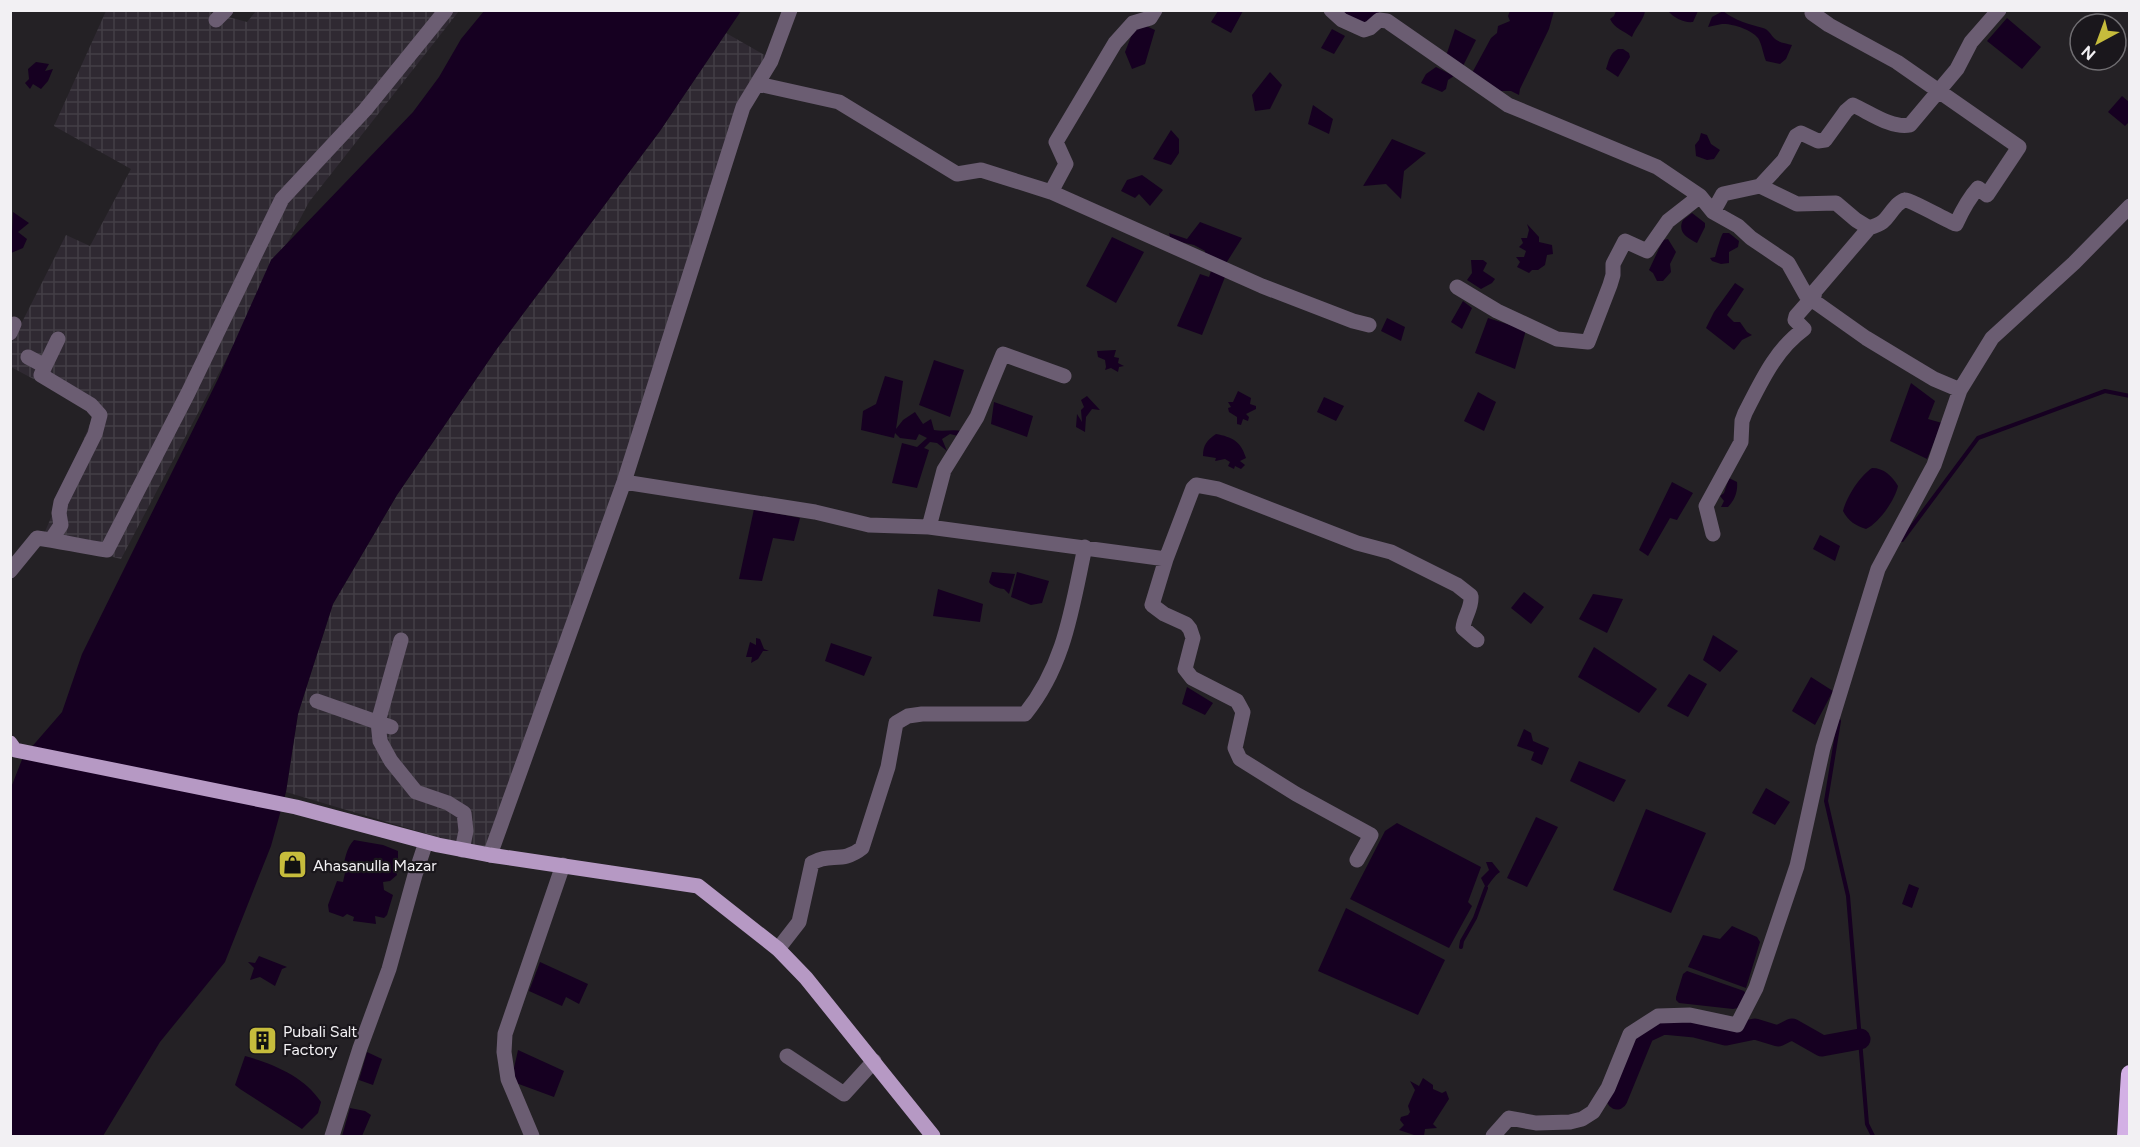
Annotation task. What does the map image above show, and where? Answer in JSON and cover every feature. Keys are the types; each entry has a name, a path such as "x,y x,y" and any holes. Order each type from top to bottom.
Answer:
{"highway":[{"path":"2126,1137 2130,1074"}],"main road":[{"path":"13,747 296,807 462,850 698,886 778,950 806,978 933,1137"}],"street":[{"path":"10,571 37,538 107,550 188,393 282,199 365,110 446,10"},
{"path":"490,855 624,482 742,107 771,62 790,10"},
{"path":"1051,192 1066,164 1056,142 1092,78 1115,43 1133,23 1150,18 1155,10"},
{"path":"1331,10 1342,20 1364,30 1379,20 1387,21 1508,105 1657,167 1700,196 1713,212 1738,226 1751,238 1788,263 1806,295 1812,300 1866,338 1934,379 1960,390"},
{"path":"1713,212 1723,194 1760,186 1784,160 1796,135 1801,133 1818,141 1825,140 1853,105 1902,127 1910,125 1957,69 1971,42 1999,10"},
{"path":"1713,534 1706,506 1741,442 1745,413 1772,362 1787,343 1804,329 1795,320 1796,316 1812,300 1815,291 1869,228 1883,223 1898,203 1905,200 1911,201 1956,224 1965,204 1973,194 1978,188 1987,195 2019,147 1897,62 1829,25 1812,13"},
{"path":"758,84 839,102 957,174 981,170 1051,192 1262,286 1369,325"},
{"path":"1760,186 1797,204 1836,203 1869,228"},
{"path":"1457,287 1497,311 1557,339 1588,342 1610,285 1613,275 1612,264 1625,241 1647,251 1668,221 1700,196"},
{"path":"1493,1137 1509,1118 1536,1123 1570,1122 1582,1119 1593,1112 1608,1088 1630,1034 1658,1016 1690,1015 1737,1025 1756,988 1797,866 1823,748 1878,568 1934,465 1960,390 1992,338 2074,263 2130,206"},
{"path":"51,540 61,525 59,513 61,502 95,434 100,416 91,405 41,375 58,339"},
{"path":"928,527 944,470 977,417 1002,354 1064,376"},
{"path":"28,357 45,366"},
{"path":"624,482 815,512 869,525 928,527 1166,559"},
{"path":"1357,860 1371,835 1296,794 1240,759 1235,748 1243,712 1237,701 1192,678 1185,669 1193,638 1190,629 1186,624 1164,614 1152,605 1166,559 1193,488 1196,485 1218,489 1357,543 1391,552 1457,585 1471,596 1470,609 1463,621 1463,628 1477,640"},
{"path":"778,950 798,922 812,863 820,858 842,858 853,855 862,848 888,767 896,723 908,716 922,714 1025,714 1041,694 1065,640 1085,547"},
{"path":"401,640 380,741 391,761 416,792 448,803 464,813 466,831 462,850"},
{"path":"317,701 384,725"},
{"path":"332,1137 360,1048 389,969 426,842"},
{"path":"532,1137 508,1079 504,1052 505,1034 563,865"},
{"path":"787,1056 844,1094 874,1061"}],"shaded area":[{"path":"106,11 206,11 247,22 256,11 459,11 309,202 121,559 42,539 95,412 11,367 10,346 66,235 90,246 131,169 54,126"},
{"path":"484,11 741,11 660,131 496,350 397,495 333,604 298,714 286,792 271,846 225,962 160,1042 103,1136 11,1136 10,790 23,757 62,712 82,654 218,379 271,260 413,112 439,77 461,39"},
{"path":"1218,11 1243,11 1231,33 1211,22"},
{"path":"1341,11 1380,11 1376,18 1362,23"},
{"path":"1510,11 1554,11 1549,29 1519,95 1511,91 1501,91 1472,73 1491,38 1497,33 1498,26 1510,21 1508,16"},
{"path":"1616,11 1645,11 1632,37 1617,28 1610,19"},
{"path":"1668,11 1698,11 1693,22 1690,22 1673,16"},
{"path":"1723,11 1737,20 1765,29 1778,41 1792,45 1786,59 1780,64 1766,61 1758,38 1742,28 1726,24 1708,27 1712,17"},
{"path":"2007,18 2041,47 2022,69 1987,41"},
{"path":"1144,25 1155,30 1145,64 1132,69 1125,52 1134,29"},
{"path":"1332,29 1345,36 1334,54 1321,48"},
{"path":"1455,29 1476,40 1463,66 1446,56"},
{"path":"726,33 773,60 743,96 735,151 488,852 286,792 298,714 333,604 397,495 496,350 660,131"},
{"path":"1618,49 1629,53 1630,57 1618,77 1606,69 1611,55"},
{"path":"36,62 49,64 45,71 53,69 48,81 41,89 33,84 30,89 25,83 29,79 28,69"},
{"path":"1436,67 1454,76 1448,80 1446,89 1442,92 1421,83 1426,74"},
{"path":"1270,72 1282,85 1270,109 1255,111 1252,95"},
{"path":"2122,96 2129,102 2129,122 2125,126 2108,112"},
{"path":"1313,105 1333,119 1329,134 1308,124"},
{"path":"1171,130 1179,139 1179,153 1171,165 1153,159"},
{"path":"1701,133 1707,135 1711,144 1720,150 1714,159 1707,160 1696,156 1695,145"},
{"path":"1392,139 1426,153 1404,171 1401,199 1386,184 1363,186"},
{"path":"1142,175 1163,190 1150,206 1139,194 1135,198 1121,191 1127,180"},
{"path":"13,212 29,223 18,232 27,239 23,248 11,253"},
{"path":"1692,213 1705,223 1697,243 1687,237 1681,228 1683,220"},
{"path":"1200,222 1242,238 1225,265 1204,257 1205,251 1194,245 1171,240 1169,233 1187,239"},
{"path":"1527,224 1539,237 1539,242 1552,245 1553,254 1547,255 1545,265 1529,273 1517,267 1520,262 1516,257 1524,257 1526,251 1519,247 1523,243 1521,238 1527,238 1529,230"},
{"path":"1723,233 1729,233 1739,241 1738,247 1729,252 1729,263 1721,264 1710,258 1715,257"},
{"path":"1112,237 1144,252 1116,303 1086,286"},
{"path":"1668,239 1676,252 1670,264 1671,272 1663,281 1657,281 1649,270 1663,240"},
{"path":"1471,260 1483,260 1487,263 1483,271 1495,279 1492,283 1481,289 1467,280 1472,273"},
{"path":"1211,271 1225,277 1202,335 1177,326 1200,274 1209,277"},
{"path":"1735,283 1744,289 1727,315 1734,322 1740,322 1752,335 1742,340 1734,350 1706,328 1714,312"},
{"path":"1463,301 1472,308 1462,329 1451,322"},
{"path":"1387,318 1405,327 1401,341 1381,331"},
{"path":"1488,318 1526,330 1515,369 1475,353"},
{"path":"1116,350 1114,357 1119,358 1118,363 1124,366 1119,367 1118,372 1111,368 1105,370 1105,360 1098,357 1097,351"},
{"path":"934,360 964,370 950,417 919,405"},
{"path":"885,376 903,381 896,429 903,420 915,412 923,424 931,419 934,430 962,431 958,436 950,434 942,439 947,451 937,443 930,442 924,448 929,450 917,488 892,483 902,443 917,447 927,438 919,434 916,440 900,438 895,433 894,438 861,430 863,411 876,404"},
{"path":"1911,383 1935,401 1928,419 1942,423 1927,459 1890,441"},
{"path":"1238,391 1251,398 1250,404 1256,406 1256,409 1246,414 1249,417 1248,421 1243,419 1241,425 1237,424 1237,417 1229,412 1228,408 1231,407 1228,402 1233,402"},
{"path":"1478,392 1496,402 1484,431 1464,421"},
{"path":"1087,396 1100,410 1092,409 1086,417 1085,432 1076,427 1077,414 1082,422 1081,410 1084,407 1081,400"},
{"path":"1324,397 1344,406 1336,421 1317,412"},
{"path":"994,402 1033,416 1027,437 991,424"},
{"path":"1216,434 1231,438 1239,444 1246,458 1240,461 1245,465 1241,469 1228,466 1230,462 1225,459 1215,461 1216,458 1203,456 1206,443"},
{"path":"1872,468 1887,473 1898,486 1886,510 1876,522 1866,529 1853,523 1843,511 1855,487"},
{"path":"1729,478 1737,482 1736,492 1728,507 1721,507 1724,501 1720,496 1724,493"},
{"path":"1672,482 1693,493 1677,520 1670,518 1648,556 1639,550"},
{"path":"754,509 800,518 794,541 773,538 762,581 739,579"},
{"path":"1820,535 1840,546 1835,561 1813,549"},
{"path":"992,572 1015,574 1009,594 989,582"},
{"path":"1017,572 1049,581 1042,603 1031,605 1011,597"},
{"path":"938,589 983,604 980,622 933,616"},
{"path":"1524,592 1544,607 1531,624 1511,608"},
{"path":"1593,594 1623,599 1607,633 1579,619"},
{"path":"1713,635 1738,651 1720,672 1703,660"},
{"path":"756,638 760,639 764,649 769,651 763,651 758,659 751,663 752,657 746,657 750,642 756,645"},
{"path":"831,643 872,657 864,676 825,661"},
{"path":"1594,647 1657,689 1639,713 1578,677"},
{"path":"1689,674 1707,684 1688,717 1667,706"},
{"path":"1811,677 1833,691 1815,725 1792,711"},
{"path":"1187,687 1213,703 1205,715 1182,704"},
{"path":"1524,729 1531,733 1533,741 1549,748 1542,765 1531,760 1534,752 1517,746"},
{"path":"1579,761 1626,780 1614,802 1570,781"},
{"path":"1766,788 1790,802 1775,825 1752,813"},
{"path":"1646,809 1706,833 1671,913 1613,890"},
{"path":"1536,817 1558,827 1527,887 1507,878"},
{"path":"1397,823 1481,867 1468,902 1472,906 1449,948 1350,899 1385,831"},
{"path":"354,840 383,845 398,851 395,868 397,875 390,881 383,882 384,890 393,895 387,915 384,918 375,916 376,924 353,921 354,917 347,914 343,917 329,912 328,905 337,881 343,882 345,873 342,871 345,858"},
{"path":"1486,862 1492,862 1500,872 1486,888 1481,878 1489,870"},
{"path":"1909,884 1919,888 1912,908 1902,904"},
{"path":"1346,908 1445,960 1418,1015 1318,971"},
{"path":"1732,926 1757,937 1760,942 1746,988 1688,967 1703,935 1720,939"},
{"path":"259,956 287,967 282,969 275,986 260,977 250,980 254,968 248,962 255,963"},
{"path":"540,962 588,984 579,1004 566,997 562,1006 529,991"},
{"path":"1687,971 1744,991 1746,994 1738,1008 1733,1009 1679,1003 1676,997 1683,974"},
{"path":"518,1050 564,1071 554,1097 516,1083 514,1068"},
{"path":"367,1052 382,1059 373,1085 359,1080"},
{"path":"245,1056 278,1067 298,1079 314,1093 321,1102 318,1113 302,1129 235,1085"},
{"path":"1423,1078 1433,1085 1433,1089 1442,1093 1446,1091 1449,1099 1433,1124 1437,1128 1425,1129 1424,1136 1417,1136 1399,1130 1404,1125 1400,1120 1410,1112 1408,1106 1415,1090 1410,1081 1419,1086"},
{"path":"350,1108 365,1111 371,1115 362,1136 342,1136"}],"waterway":[{"path":"1902,540 1978,438 2105,391 2130,396"},
{"path":"1839,721 1826,801 1848,896 1867,1124 1873,1136"},
{"path":"1461,947 1486,888"},
{"path":"1617,1099 1644,1033 1663,1024 1695,1027 1726,1035 1755,1029 1778,1036 1792,1029 1822,1046 1860,1039"}],"place":[{"name":"Ahasanulla Mazar","path":"292,865"},
{"name":"Pubali Salt Factory","path":"262,1040"}]}
